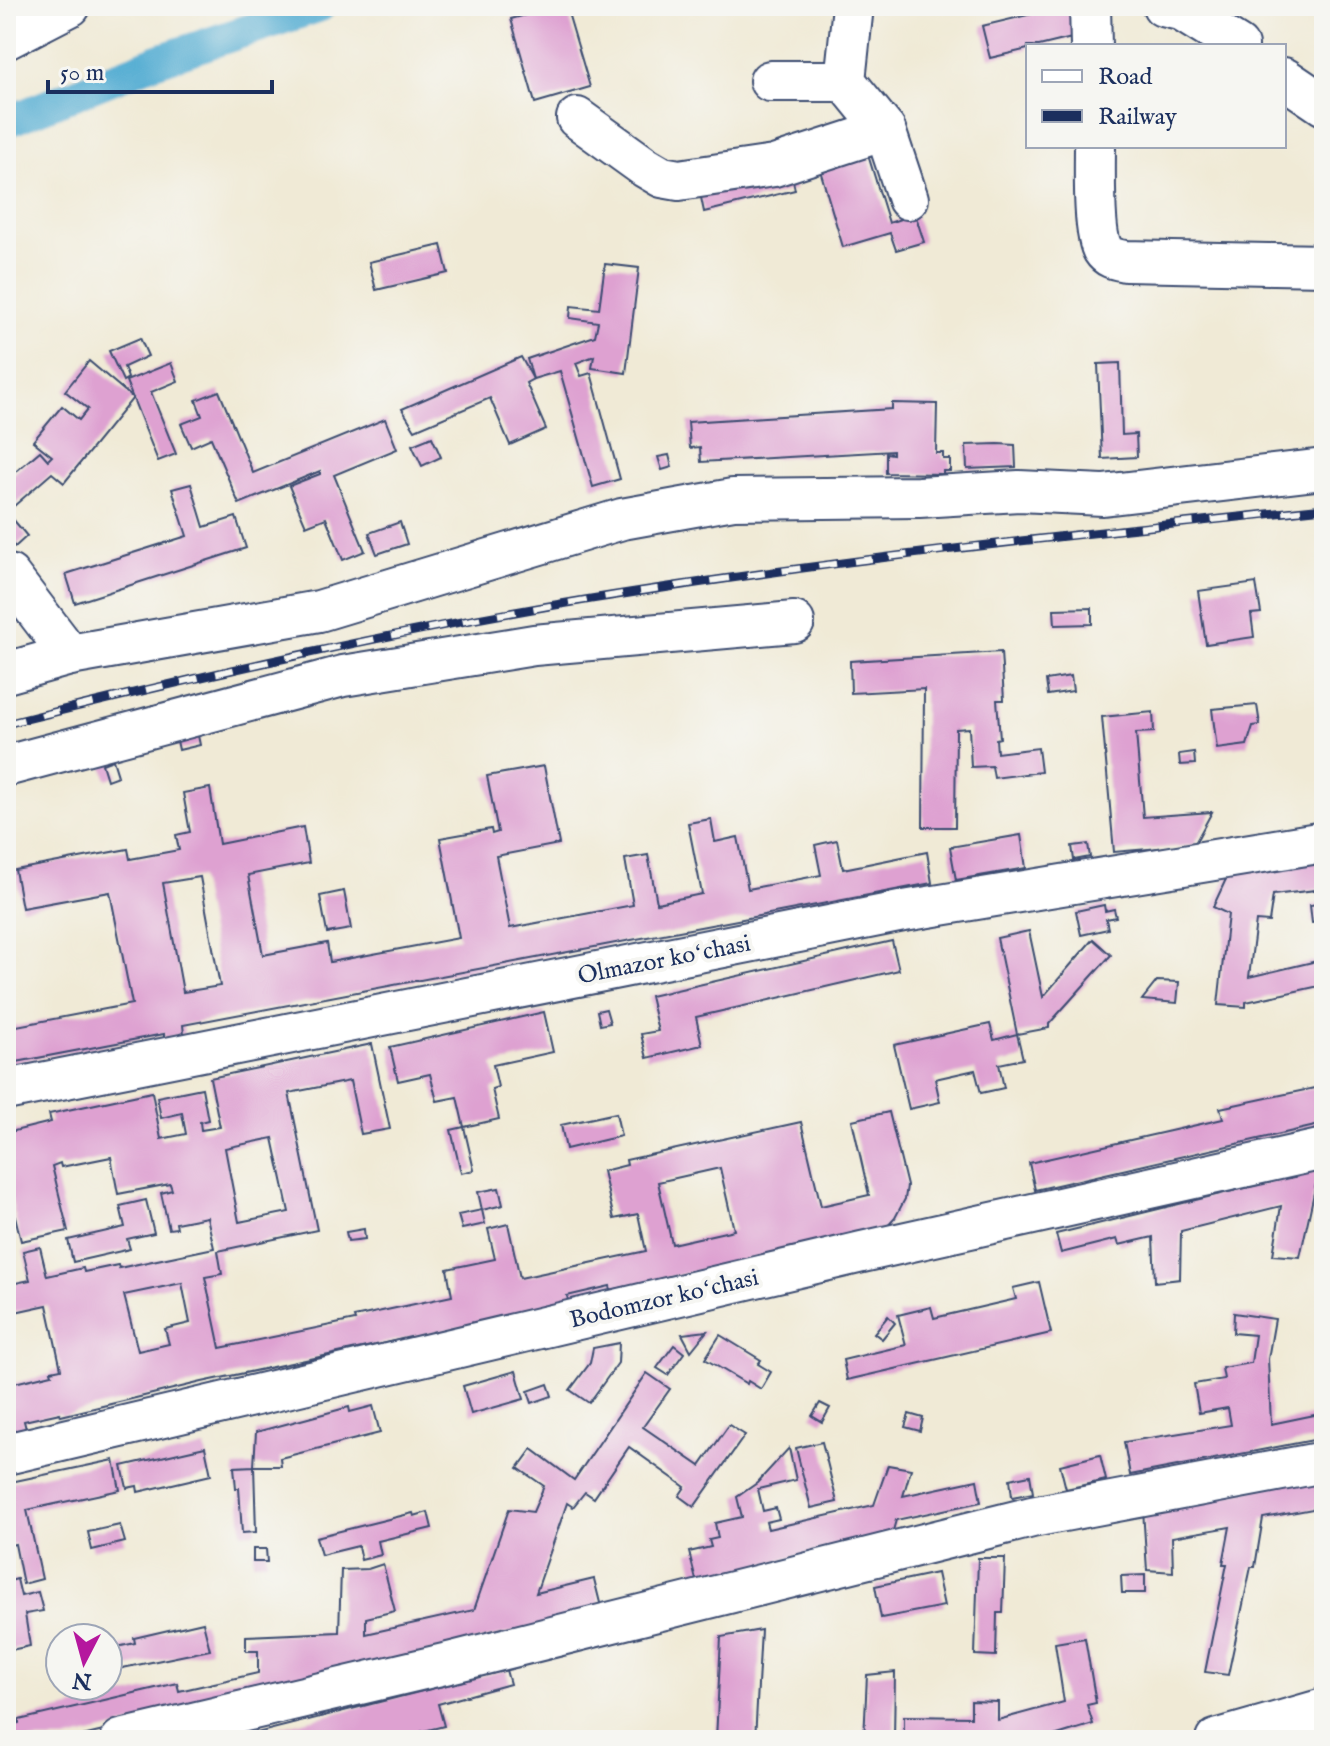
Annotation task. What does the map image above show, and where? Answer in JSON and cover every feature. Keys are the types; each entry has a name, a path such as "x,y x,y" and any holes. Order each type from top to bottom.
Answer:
{"street":[{"path":"6,12 11,6"},
{"path":"6,39 70,6"},
{"path":"853,6 845,81 885,130 908,199"},
{"path":"1090,6 1091,44"},
{"path":"1163,6 1180,10 1235,44"},
{"path":"1286,79 1324,105"},
{"path":"770,81 845,81"},
{"path":"577,118 645,167 662,177 679,180 774,166 885,130"},
{"path":"1095,148 1098,232 1101,247 1110,258 1125,261 1324,265"},
{"path":"6,673 70,655 319,611 622,519 733,499 919,497 1019,491 1103,495 1324,469"},
{"path":"9,575 70,655"},
{"path":"6,766 343,676 534,645 794,622"},
{"name":"Olmazor koʻchasi","path":"6,1090 904,911 1324,842"},
{"name":"Bodomzor koʻchasi","path":"6,1454 877,1248 1324,1149"},
{"path":"121,1740 453,1662 1032,1517 1324,1462"},
{"path":"1216,1740 1324,1709"}],"building":[{"path":"566,6 590,87 535,103 511,19"},
{"path":"1076,6 1084,35 1047,44 1026,44 1026,49 990,58 982,26"},
{"path":"868,155 889,223 915,214 924,242 896,250 890,233 843,247 820,170"},
{"path":"790,167 795,190 704,212 699,188"},
{"path":"441,245 448,273 376,290 369,262"},
{"path":"605,264 639,268 626,373 592,368 594,356 576,363 581,376 591,373 620,479 593,487 560,371 533,379 527,359 595,336 598,322 570,318 571,306 599,309"},
{"path":"140,338 148,356 124,367 128,378 123,381 109,351"},
{"path":"521,357 533,379 526,383 546,429 510,445 490,398 415,430 402,409"},
{"path":"89,361 133,398 64,483 52,473 7,512 27,536 15,547 6,537 6,480 40,451 48,460 52,456 33,441 62,406 79,420 88,409 65,391"},
{"path":"171,363 178,381 151,392 176,454 158,461 126,381"},
{"path":"1120,363 1122,435 1136,434 1137,457 1102,459 1098,364"},
{"path":"219,391 253,473 385,419 397,449 334,475 365,551 343,560 326,518 306,526 289,486 320,474 320,471 239,504 211,438 191,447 181,424 202,416 196,400"},
{"path":"892,403 937,404 936,453 943,453 943,459 950,459 950,471 943,471 943,474 886,473 886,453 893,454 893,451 701,462 700,447 690,448 688,422 892,409"},
{"path":"432,437 441,457 422,466 412,445"},
{"path":"966,445 1015,445 1016,467 967,469"},
{"path":"669,455 672,467 662,470 658,457"},
{"path":"191,484 204,527 236,517 246,548 75,603 66,574 187,536 172,489"},
{"path":"400,522 407,544 377,554 369,533"},
{"path":"1256,583 1261,613 1251,614 1254,637 1206,644 1198,591"},
{"path":"6,598 17,620 6,625"},
{"path":"1092,608 1092,624 1055,625 1054,609"},
{"path":"1001,652 1004,700 997,700 1000,738 996,739 997,753 1038,748 1041,772 994,778 992,766 971,767 969,728 956,729 955,827 923,827 924,689 851,693 850,661"},
{"path":"1071,676 1073,691 1048,695 1046,680"},
{"path":"1257,705 1260,725 1253,726 1247,745 1217,749 1212,709"},
{"path":"1153,712 1154,732 1136,733 1143,817 1212,812 1194,845 1114,852 1102,717"},
{"path":"197,731 200,745 179,750 176,736"},
{"path":"1194,752 1195,764 1180,765 1179,754"},
{"path":"113,760 118,776 107,780 102,764"},
{"path":"544,766 559,844 496,856 510,928 633,905 625,859 648,855 657,903 702,894 688,823 711,819 715,842 738,837 748,889 821,875 815,845 837,840 843,869 927,852 932,883 183,1025 184,1034 164,1038 164,1034 6,1064 6,1028 132,1004 110,892 22,908 15,870 128,849 130,859 179,850 176,835 190,832 183,793 210,788 219,844 303,827 309,863 248,875 263,955 327,943 330,962 459,938 440,838 491,829 492,834 498,832 487,776","holes":["200,877 220,986 183,992 163,883"]},
{"path":"1021,835 1026,868 956,880 950,847"},
{"path":"1088,844 1090,857 1074,860 1072,846"},
{"path":"1324,860 1324,889 1273,895 1269,922 1256,921 1249,977 1321,960 1324,985 1246,1002 1246,1007 1218,1005 1228,914 1213,907 1233,864"},
{"path":"344,891 351,929 327,933 320,896"},
{"path":"1324,903 1324,922 1312,923 1310,905"},
{"path":"1104,905 1105,911 1114,909 1116,917 1106,919 1108,929 1081,935 1076,911"},
{"path":"1029,931 1043,997 1093,939 1111,955 1049,1024 1049,1028 1017,1034 997,938"},
{"path":"892,941 899,970 696,1017 702,1045 647,1058 641,1034 658,1031 650,996"},
{"path":"1157,981 1179,982 1177,1003 1142,1000"},
{"path":"606,1009 610,1023 600,1025 597,1011"},
{"path":"544,1012 553,1052 493,1065 498,1087 492,1089 499,1119 464,1127 457,1097 437,1101 430,1074 398,1081 390,1047"},
{"path":"990,1024 994,1040 1017,1034 1023,1059 999,1064 1004,1088 981,1093 975,1070 935,1079 940,1102 909,1109 894,1045"},
{"path":"372,1044 390,1129 361,1134 350,1081 289,1093 317,1230 218,1251 222,1274 205,1277 220,1348 452,1296 447,1269 495,1259 488,1229 508,1224 520,1278 646,1251 638,1214 614,1219 603,1171 627,1165 626,1160 801,1122 821,1206 869,1195 852,1120 889,1112 907,1186 905,1199 884,1230 611,1290 610,1286 567,1296 569,1304 202,1382 61,1416 60,1413 24,1421 26,1429 6,1434 6,1385 61,1369 47,1305 6,1314 6,1285 30,1280 23,1251 40,1247 47,1276 83,1268 84,1272 118,1265 119,1268 214,1248 207,1217 176,1223 177,1228 169,1229 161,1193 172,1190 170,1184 118,1194 111,1157 52,1166 68,1231 21,1241 9,1191 6,1191 6,1133 51,1122 49,1114 152,1092 161,1139 186,1134 182,1113 161,1118 157,1097 202,1088 208,1120 200,1122 201,1130 220,1127 210,1078","holes":["273,1138 289,1212 239,1222 225,1148","720,1168 734,1230 672,1244 658,1182","182,1283 190,1323 165,1329 169,1344 138,1351 124,1295"]},
{"path":"1324,1086 1324,1124 1035,1190 1029,1163 1223,1119 1220,1108"},
{"path":"616,1113 621,1136 566,1149 561,1125"},
{"path":"464,1127 474,1170 461,1173 451,1130"},
{"path":"1319,1170 1300,1257 1273,1255 1281,1206 1181,1231 1180,1279 1155,1282 1153,1237 1119,1245 1117,1239 1061,1253 1056,1234"},
{"path":"499,1188 503,1205 482,1210 478,1192"},
{"path":"146,1200 154,1233 127,1239 130,1249 73,1262 68,1240 125,1227 120,1206"},
{"path":"482,1210 485,1224 462,1229 458,1215"},
{"path":"364,1229 365,1239 348,1241 346,1232"},
{"path":"1039,1282 1051,1333 847,1380 843,1360 906,1345 898,1315 931,1307 934,1318 1016,1299 1013,1288"},
{"path":"1234,1313 1275,1319 1268,1359 1271,1424 1324,1413 1324,1438 1130,1475 1124,1442 1231,1425 1228,1408 1199,1413 1194,1384 1224,1379 1222,1368 1251,1363 1255,1335 1233,1333"},
{"path":"888,1316 895,1323 882,1339 874,1333"},
{"path":"707,1331 691,1351 682,1334"},
{"path":"720,1335 761,1360 758,1364 771,1372 761,1389 705,1359"},
{"path":"619,1343 618,1363 589,1403 570,1390 590,1363 593,1348"},
{"path":"674,1345 684,1353 668,1375 657,1368"},
{"path":"516,1371 524,1399 471,1414 463,1386"},
{"path":"647,1373 670,1389 643,1427 700,1466 729,1425 745,1435 694,1507 679,1496 685,1487 629,1447 594,1498 585,1492 573,1507 567,1503 536,1593 594,1579 602,1611 66,1740 6,1740 6,1726 19,1723 19,1720 96,1702 124,1702 124,1695 177,1683 179,1691 258,1673 258,1651 246,1651 246,1636 339,1632 341,1570 368,1569 383,1564 395,1611 366,1618 366,1634 474,1610 509,1509 533,1512 544,1486 518,1468 532,1449 574,1480"},
{"path":"548,1384 552,1396 532,1403 528,1391"},
{"path":"820,1403 830,1408 822,1422 812,1416"},
{"path":"373,1406 380,1433 280,1458 281,1466 254,1466 256,1432 349,1407 350,1412"},
{"path":"909,1414 923,1418 920,1431 905,1427"},
{"path":"822,1442 837,1502 811,1508 796,1448"},
{"path":"205,1447 211,1475 138,1492 137,1486 127,1488 122,1466"},
{"path":"789,1448 796,1480 758,1489 763,1511 776,1508 779,1519 766,1522 768,1529 874,1505 888,1465 911,1469 903,1496 977,1480 981,1502 896,1520 892,1534 696,1580 689,1552 711,1547 709,1540 718,1538 715,1523 742,1517 737,1497 757,1483"},
{"path":"1100,1455 1106,1480 1066,1489 1060,1465"},
{"path":"114,1460 120,1490 27,1510 42,1579 23,1584 15,1544 6,1546 6,1483"},
{"path":"254,1466 256,1532 242,1533 239,1488 236,1488 234,1467"},
{"path":"1030,1475 1033,1493 1012,1497 1010,1479"},
{"path":"1324,1476 1324,1507 1263,1518 1255,1567 1251,1567 1228,1675 1205,1672 1227,1564 1223,1564 1230,1527 1172,1537 1173,1572 1147,1570 1143,1510"},
{"path":"428,1512 432,1528 378,1541 381,1555 361,1560 358,1546 321,1555 316,1537"},
{"path":"120,1525 125,1542 92,1550 88,1532"},
{"path":"253,1549 266,1549 267,1562 253,1562"},
{"path":"978,1558 1005,1558 1003,1613 997,1613 996,1656 975,1655"},
{"path":"937,1573 944,1606 881,1618 875,1586"},
{"path":"1145,1575 1145,1593 1122,1593 1121,1576"},
{"path":"17,1579 21,1596 38,1592 43,1611 25,1614 30,1646 6,1651 6,1582"},
{"path":"203,1622 210,1650 124,1668 124,1645 135,1643 134,1638"},
{"path":"761,1630 755,1740 716,1740 721,1637"},
{"path":"1085,1638 1096,1703 1087,1705 1093,1724 1041,1740 904,1740 904,1716 971,1717 971,1701 998,1702 998,1720 1064,1702 1055,1643"},
{"path":"506,1670 510,1684 438,1704 444,1726 388,1740 229,1740"},
{"path":"895,1672 894,1740 864,1740 867,1675"}],"waterway":[{"path":"6,122 156,61 320,6"}],"railway":[{"path":"6,724 297,656 444,625 591,599 865,560 1324,508"}]}
